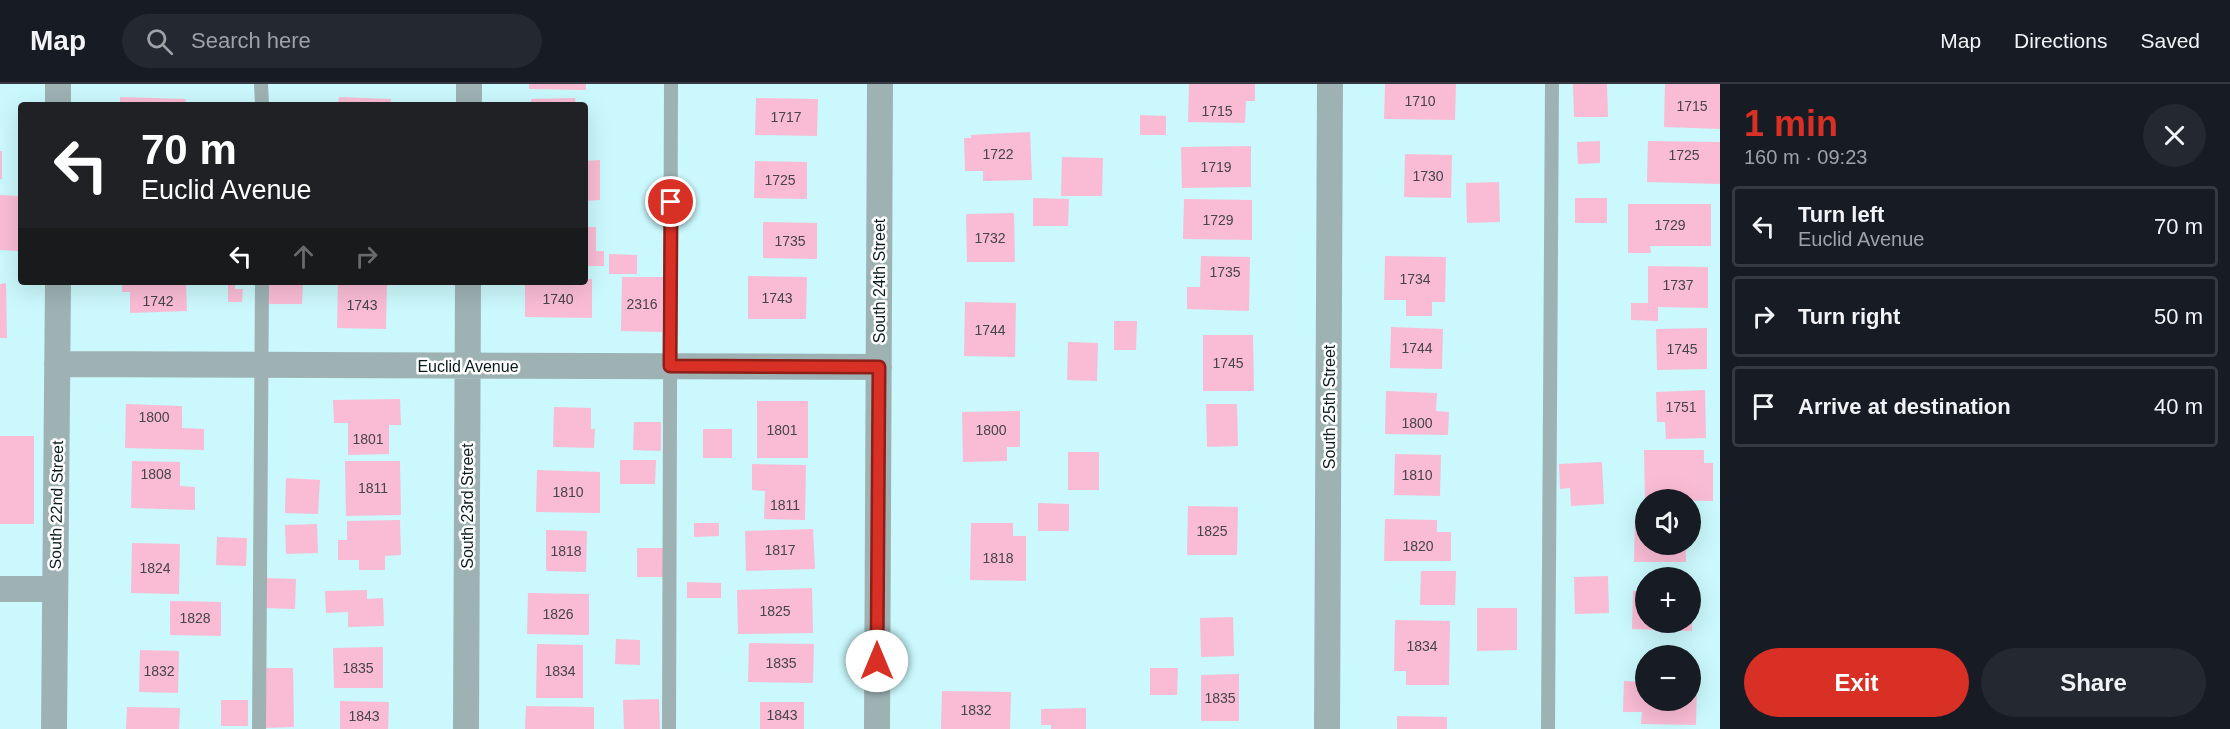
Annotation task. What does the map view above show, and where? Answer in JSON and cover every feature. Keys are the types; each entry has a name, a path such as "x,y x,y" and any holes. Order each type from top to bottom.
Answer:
{"street":[{"path":"58,84 58,102"},
{"path":"469,84 469,102"},
{"name":"South 24th Street","path":"877,729 880,84"},
{"name":"South 25th Street","path":"1328,729 1330,84"},
{"name":"South 22nd Street","path":"54,729 58,285"},
{"name":"South 23rd Street","path":"466,729 468,285"},
{"name":"Euclid Avenue","path":"57,364 879,367"},
{"path":"0,589 55,589"}],"lane":[{"path":"261,84 262,102"},
{"path":"669,729 671,84"},
{"path":"1548,729 1552,84"},
{"path":"259,729 262,285"}],"building":[{"path":"529,84 586,84 586,90 529,89"},
{"path":"1189,84 1255,84 1255,101 1246,101 1245,123 1188,122"},
{"path":"1385,84 1456,84 1455,120 1384,119"},
{"path":"1573,84 1607,84 1608,117 1574,117"},
{"path":"1665,84 1720,84 1720,129 1664,127"},
{"path":"120,97 186,99 186,102 120,102"},
{"path":"339,97 391,99 391,102 338,102"},
{"path":"575,98 576,102 531,102 531,99"},
{"path":"756,98 818,99 817,136 755,135"},
{"path":"1140,115 1166,116 1166,135 1140,135"},
{"path":"1030,132 1032,180 983,181 983,171 965,171 964,138 971,138 971,135"},
{"path":"1600,141 1600,163 1578,164 1577,142"},
{"path":"1648,141 1720,142 1720,184 1647,182"},
{"path":"1251,146 1251,187 1182,188 1181,147"},
{"path":"0,151 2,151 2,179 0,179"},
{"path":"1405,154 1452,155 1451,198 1404,197"},
{"path":"1062,157 1103,158 1102,196 1061,196"},
{"path":"600,160 600,200 588,201 588,161"},
{"path":"755,161 807,162 807,199 754,198"},
{"path":"1499,182 1500,222 1467,223 1466,183"},
{"path":"0,195 18,196 18,251 0,250"},
{"path":"1033,198 1069,199 1068,226 1033,226"},
{"path":"1575,198 1607,198 1607,223 1575,223"},
{"path":"1184,199 1252,200 1252,240 1183,239"},
{"path":"1628,204 1711,204 1711,246 1650,246 1651,253 1628,253"},
{"path":"1014,213 1015,262 967,262 966,214"},
{"path":"763,222 817,223 817,259 763,258"},
{"path":"588,227 596,227 596,251 604,251 604,266 588,266"},
{"path":"609,254 637,255 637,274 609,274"},
{"path":"1201,256 1250,257 1249,311 1187,309 1187,287 1200,287"},
{"path":"1385,256 1446,257 1445,302 1432,302 1432,316 1406,316 1406,300 1384,300"},
{"path":"1648,266 1708,267 1708,308 1658,307 1658,321 1631,320 1631,303 1648,303"},
{"path":"748,276 807,277 806,319 748,319"},
{"path":"622,277 663,277 662,332 621,331"},
{"path":"588,279 592,279 592,318 525,317 525,285 588,285"},
{"path":"6,283 7,338 0,338 0,284"},
{"path":"122,285 186,285 187,311 130,313 130,292 122,292"},
{"path":"228,285 235,285 235,289 243,289 242,302 228,302"},
{"path":"268,285 303,285 302,304 268,304"},
{"path":"338,285 387,285 386,329 337,328"},
{"path":"965,302 1016,303 1015,357 964,356"},
{"path":"1114,321 1137,321 1136,350 1114,350"},
{"path":"1391,327 1443,329 1442,369 1390,368"},
{"path":"1707,328 1707,369 1657,370 1656,329"},
{"path":"1203,335 1253,335 1254,391 1203,391"},
{"path":"1068,342 1098,343 1097,381 1067,380"},
{"path":"1705,390 1706,438 1666,439 1665,422 1657,422 1656,392"},
{"path":"1386,391 1437,393 1436,411 1449,412 1448,435 1385,434"},
{"path":"400,399 401,425 389,425 389,454 348,455 348,423 334,423 333,400"},
{"path":"757,401 808,401 808,458 757,458"},
{"path":"126,404 182,406 182,428 204,429 204,450 125,448"},
{"path":"1206,404 1237,404 1238,446 1207,447"},
{"path":"554,407 591,408 591,429 595,429 594,448 553,447"},
{"path":"1020,411 1020,447 1007,447 1007,461 963,462 962,412"},
{"path":"634,422 661,422 661,451 633,450"},
{"path":"703,429 732,429 732,458 703,458"},
{"path":"0,436 34,436 34,524 0,524"},
{"path":"1644,450 1704,450 1704,463 1713,463 1713,501 1701,501 1701,489 1645,489"},
{"path":"1068,452 1099,452 1099,490 1068,490"},
{"path":"1395,454 1441,455 1440,496 1394,495"},
{"path":"620,460 656,460 655,484 620,484"},
{"path":"132,461 180,462 180,486 195,487 195,510 131,508"},
{"path":"345,461 400,461 401,515 346,516"},
{"path":"1602,462 1604,504 1571,506 1570,488 1560,489 1559,464"},
{"path":"752,464 806,465 805,520 764,519 765,491 752,490"},
{"path":"537,470 600,472 600,513 536,512"},
{"path":"286,478 320,480 318,514 285,513"},
{"path":"1038,503 1069,504 1069,531 1038,531"},
{"path":"1188,506 1238,507 1237,555 1187,555"},
{"path":"1635,516 1635,555 1686,555 1686,562 1634,562"},
{"path":"1385,519 1437,520 1437,532 1451,532 1451,561 1384,561"},
{"path":"400,520 401,555 385,556 385,570 359,570 359,560 338,560 338,540 347,540 347,521"},
{"path":"694,523 719,523 719,536 694,537"},
{"path":"971,523 1013,523 1013,536 1026,536 1026,581 970,580"},
{"path":"317,524 318,553 286,554 285,525"},
{"path":"813,529 815,569 746,571 745,531"},
{"path":"546,530 587,531 586,572 546,571"},
{"path":"217,537 247,538 246,566 216,565"},
{"path":"132,543 180,544 179,594 131,593"},
{"path":"637,548 664,548 664,577 637,577"},
{"path":"1421,571 1456,571 1455,605 1420,605"},
{"path":"1608,576 1609,613 1575,614 1574,577"},
{"path":"265,578 296,579 295,609 264,608"},
{"path":"687,582 721,583 721,598 687,598"},
{"path":"812,588 813,633 738,634 737,590"},
{"path":"367,590 367,599 383,598 384,626 348,627 348,612 326,613 325,591"},
{"path":"1633,591 1635,591 1635,629 1632,629"},
{"path":"528,593 589,594 589,635 527,634"},
{"path":"170,601 221,602 221,636 170,635"},
{"path":"1477,608 1517,608 1517,650 1477,651"},
{"path":"1233,617 1234,656 1201,657 1200,618"},
{"path":"1395,620 1450,621 1449,685 1406,685 1406,671 1394,671"},
{"path":"616,639 640,640 640,665 615,664"},
{"path":"749,643 814,644 813,683 748,682"},
{"path":"537,644 583,645 583,698 536,698"},
{"path":"383,647 383,688 334,688 333,648"},
{"path":"140,650 179,651 178,693 139,692"},
{"path":"264,668 293,668 294,727 265,728"},
{"path":"1150,668 1178,668 1177,695 1150,695"},
{"path":"1239,674 1239,721 1201,721 1201,675"},
{"path":"1624,681 1635,682 1635,711 1696,711 1696,725 1641,724 1642,712 1623,712"},
{"path":"942,691 1011,692 1010,729 941,729"},
{"path":"659,699 660,729 624,729 623,700"},
{"path":"221,700 248,700 248,726 221,726"},
{"path":"340,701 389,702 388,729 340,729"},
{"path":"760,702 804,702 804,729 760,729"},
{"path":"526,706 594,707 594,729 525,729"},
{"path":"127,707 180,708 179,729 126,729"},
{"path":"1086,708 1086,729 1051,729 1051,725 1041,725 1041,709"},
{"path":"1397,716 1447,717 1447,729 1397,729"}],"route":[{"path":"671,202 670,366 879,367 877,661"}]}
